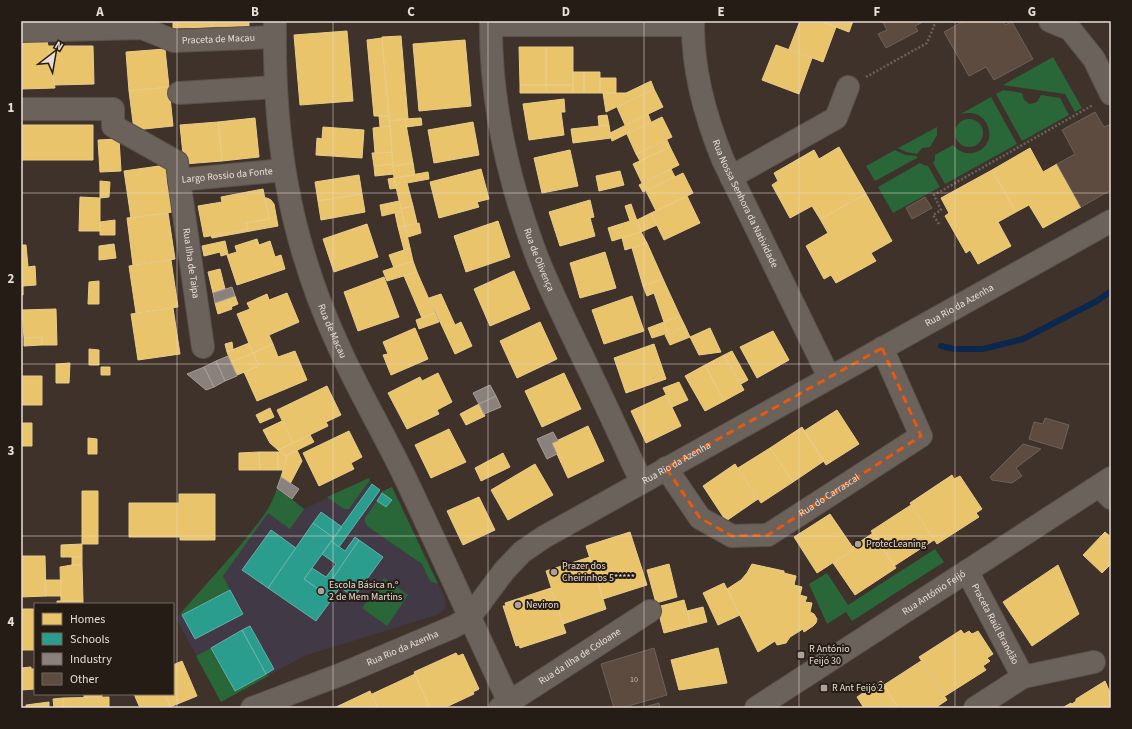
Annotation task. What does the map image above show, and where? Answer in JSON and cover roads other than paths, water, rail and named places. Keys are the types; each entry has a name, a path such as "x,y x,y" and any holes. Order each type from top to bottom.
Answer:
{"street":[{"path":"1050,21 1070,29 1094,59 1104,98"},
{"path":"491,23 693,23"},
{"name":"Rua de Olivença","path":"491,23 494,72 500,120 509,166 522,212 546,280 641,482"},
{"name":"Rua Nossa Senhora da Natividade","path":"693,23 698,80 704,107 713,134 731,176 829,377"},
{"name":"Praceta de Macau","path":"21,31 142,28 174,41 275,29"},
{"name":"Rua de Macau","path":"275,29 278,128 284,170 301,247 329,325 352,374 409,485 469,618"},
{"path":"179,93 276,87"},
{"path":"731,176 836,118 848,87"},
{"name":"Largo Rossio da Fonte","path":"21,110 113,109 113,126 177,162 179,180 284,170"},
{"name":"Rua Ilha de Taipa","path":"179,180 203,347"},
{"name":"Rua Rio da Azenha","path":"252,708 342,674 453,627 469,618 504,571 533,544 555,530 1111,221"},
{"name":"Rua do Carrascal","path":"666,468 700,518 732,536 768,535 921,436 882,348"},
{"name":"Rua António Feijó","path":"756,708 966,571 1107,487"},
{"name":"Praceta Raúl Brandão","path":"966,571 1023,677"},
{"name":"Rua da Ilha de Coloane","path":"469,618 504,705 650,611"},
{"name":"Praceta Raúl Brandão","path":"975,708 1023,677 1094,662"}],"waterway":[{"path":"941,346 954,349 983,349 1023,339 1097,301 1111,291"}],"place":[{"name":"ProtecLeaning","path":"858,544"},
{"name":"Prazer dos Cheirinhos 5*****","path":"554,572"},
{"name":"Escola Básica n.º 2 de Mem Martins","path":"321,591"},
{"name":"Neviron","path":"518,605"},
{"name":"R António Feijó 30","path":"801,655"},
{"name":"R Ant Feijó 2","path":"824,688"}]}
